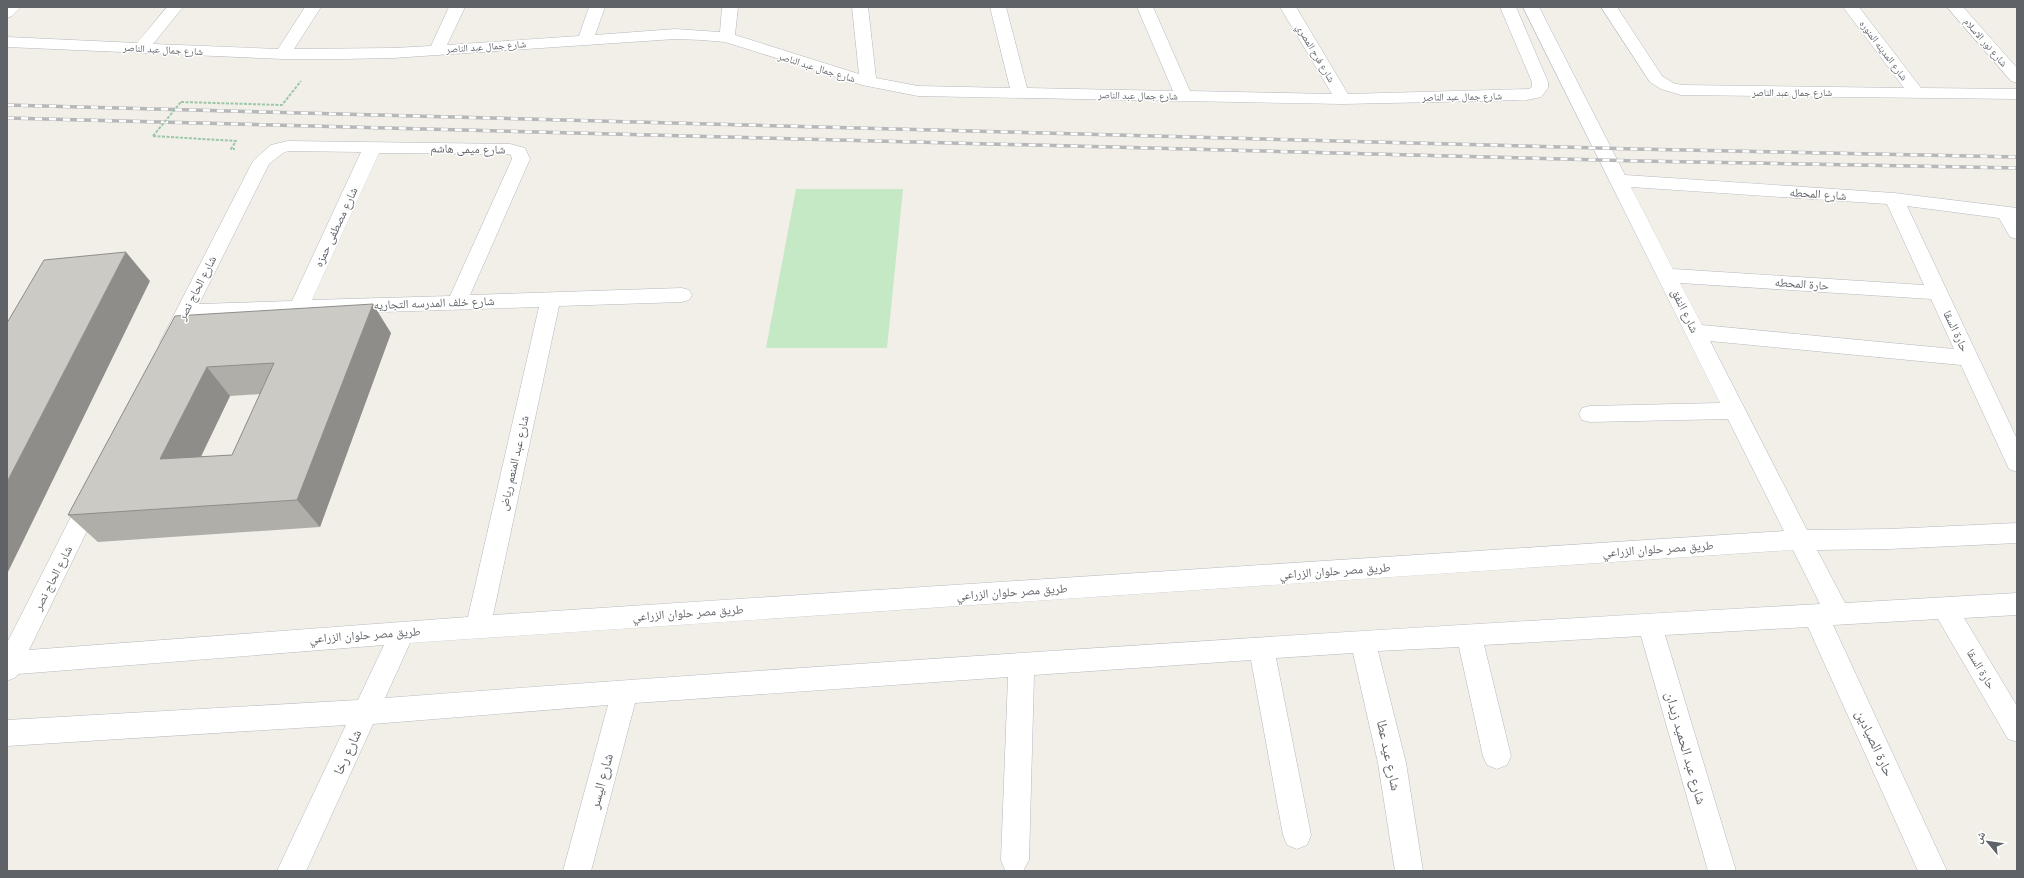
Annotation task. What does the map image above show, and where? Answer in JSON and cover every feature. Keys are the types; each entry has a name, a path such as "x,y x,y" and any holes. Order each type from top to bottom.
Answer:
{"street":[{"path":"7,13 13,7"},
{"path":"141,48 175,7"},
{"path":"283,54 313,7"},
{"path":"437,50 457,7"},
{"path":"586,39 597,7"},
{"path":"727,38 730,7"},
{"path":"860,7 868,82"},
{"path":"998,7 1020,93"},
{"path":"1145,7 1184,96"},
{"name":"شارع فرح المصري","path":"1288,7 1343,99"},
{"name":"شارع جمال عبد الناصر","path":"7,42 283,54 349,54 437,50 675,34 727,38 868,82 918,91 1343,99 1527,95 1535,93 1540,88 1540,82 1508,7"},
{"name":"شارع النفق","path":"1531,7 1800,540 1827,616"},
{"name":"شارع جمال عبد الناصر","path":"1609,7 1656,79 1667,86 1681,90 2017,94"},
{"name":"شارع المدينه المنوره","path":"1851,7 1916,93"},
{"name":"شارع نور الاسلام","path":"1955,7 2017,78"},
{"name":"شارع ميمى هاشم","path":"277,149 299,145 510,149 519,152 521,159 457,302"},
{"name":"شارع مصطفى حمزه","path":"299,307 373,146"},
{"name":"شارع الحاج نصر","path":"161,360 262,161 277,149"},
{"name":"شارع المحطه","path":"1618,180 1894,199 2011,213"},
{"name":"حارة السقا","path":"1894,199 2017,463"},
{"path":"2011,213 2017,233"},
{"name":"حارة المحطه","path":"1666,275 1938,293"},
{"name":"شارع خلف المدرسه التجاريه","path":"186,311 682,295"},
{"name":"شارع عبد المنعم رياض","path":"478,627 551,299"},
{"path":"1695,332 1968,358"},
{"path":"1590,414 1735,411"},
{"name":"شارع الحاج نصر","path":"8,665 101,480"},
{"name":"طريق مصر حلوان الزراعي","path":"8,665 403,632 1800,540 1889,539 2017,533"},
{"path":"7,733 366,712 625,692 1363,641 1827,616 2017,604"},
{"name":"حارة السقا","path":"1945,608 2017,730"},
{"name":"حارة الصيادين","path":"1827,616 1933,871"},
{"name":"شارع عبد الحميد زيدان","path":"1650,625 1722,871"},
{"name":"شارع رخا","path":"291,871 403,632"},
{"path":"1469,635 1497,756"},
{"name":"شارع عيد عطا","path":"1363,641 1392,763 1409,871"},
{"path":"1261,648 1297,835"},
{"path":"1015,860 1021,664"},
{"name":"شارع اليسر","path":"577,871 625,692"}],"path":[{"path":"238,149 231,149 236,141 153,136 181,102 282,105"}],"green space":[{"path":"796,189 903,189 887,348 766,348"}],"building":[{"path":"126,252 7,482 7,323 44,260"},
{"path":"373,304 297,500 68,515 175,316","holes":["274,363 232,455 160,459 207,367"]}],"railway":[{"path":"7,105 1635,149 2017,157"},
{"path":"7,118 1639,161 2017,168"}]}
